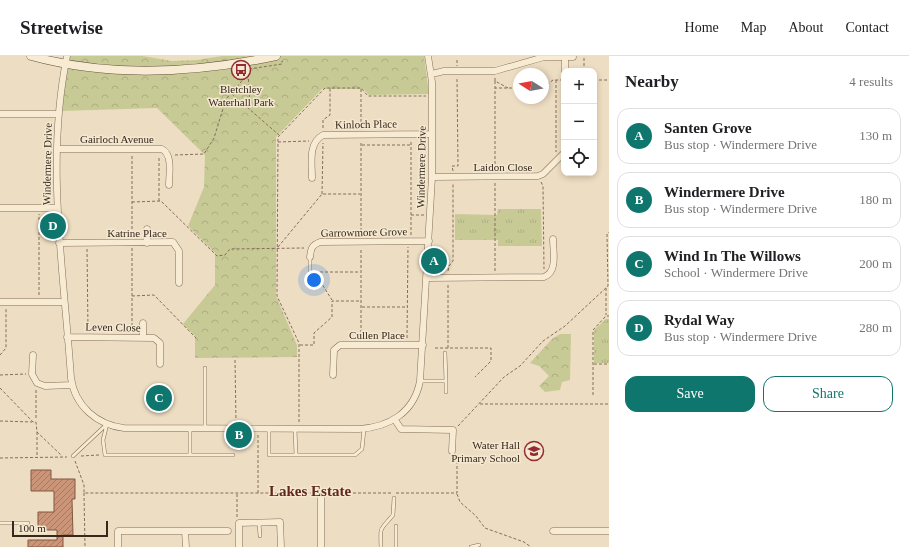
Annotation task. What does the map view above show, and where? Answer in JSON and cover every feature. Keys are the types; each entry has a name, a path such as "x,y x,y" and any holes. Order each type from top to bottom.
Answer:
{"street":[{"path":"31,56 65,65 114,70 176,70 248,62 276,56"},
{"name":"Windermere Drive","path":"67,56 58,114 57,208 72,385 77,397 86,411 107,424 131,428 190,429 364,428 381,426 395,420 412,402 420,381 432,177 432,74 428,56"},
{"path":"432,74 457,71 495,71 544,57 573,57"},
{"path":"565,57 566,68"},
{"path":"0,114 58,114"},
{"name":"Kinloch Place","path":"315,141 323,135 432,134"},
{"path":"312,178 312,150 315,141"},
{"name":"Gairloch Avenue","path":"57,149 159,148 166,151 169,157"},
{"name":"Laidon Close","path":"432,177 538,176 561,156"},
{"path":"169,157 169,185"},
{"path":"0,208 57,208"},
{"path":"147,229 147,242"},
{"path":"427,278 544,277 549,274 553,267 553,239"},
{"name":"Garrowmore Grove","path":"310,256 311,249 314,244 320,242 429,241"},
{"name":"Katrine Place","path":"59,242 173,242 179,251 179,283"},
{"path":"3,302 64,302"},
{"path":"142,338 143,323"},
{"name":"Leven Close","path":"67,337 154,338 160,343 160,364"},
{"name":"Cullen Place","path":"333,375 334,350 340,345 423,345"},
{"path":"32,355 32,374 38,384 45,386 72,385"},
{"path":"395,420 401,429 453,430 455,453"},
{"path":"321,493 321,547"},
{"path":"239,547 239,522 280,522 282,547"},
{"path":"118,547 118,531 228,531"},
{"path":"184,531 186,547"},
{"path":"553,531 609,531"}],"lane":[{"path":"310,256 310,273"},
{"path":"445,353 446,392"},
{"path":"205,368 205,429"},
{"path":"420,381 446,381"},
{"path":"107,424 103,440 105,455 233,455"},
{"path":"73,456 107,424"},
{"path":"269,428 269,455 296,455 356,454 362,449 364,428"},
{"path":"296,455 297,428"},
{"path":"190,429 190,455"},
{"path":"380,547 381,528 384,522 393,515 394,498"},
{"path":"259,522 260,536"},
{"path":"0,523 28,523"},
{"path":"396,526 396,547"},
{"path":"471,547 478,545"}],"path":[{"path":"584,56 584,68"},
{"path":"448,348 448,266 453,262 452,166 458,166 457,60"},
{"path":"248,62 250,110"},
{"path":"495,71 495,88"},
{"path":"169,157 180,154 204,154 214,138 226,99 248,74"},
{"path":"549,83 553,80 561,80"},
{"path":"556,80 556,161"},
{"path":"597,80 609,80"},
{"path":"495,81 508,88"},
{"path":"297,428 299,345 277,296 279,136 325,88 361,88 368,96 432,96"},
{"path":"360,344 361,88"},
{"path":"231,94 279,136"},
{"path":"407,344 411,214 411,134"},
{"path":"278,142 315,141"},
{"path":"361,145 411,145"},
{"path":"159,148 159,201"},
{"path":"538,176 543,186 544,277"},
{"path":"278,247 322,194 361,194"},
{"path":"132,202 159,201 217,256 225,255 230,249 278,247 311,249"},
{"path":"39,302 40,208"},
{"path":"411,214 430,215"},
{"path":"593,395 593,330 606,316 606,288 608,286 607,234 609,232"},
{"path":"88,242 88,337"},
{"path":"320,272 361,272"},
{"path":"299,345 314,345 314,333 332,317 332,301 320,281"},
{"path":"458,426 504,377 520,366 543,341 565,326 606,288"},
{"path":"132,296 154,295 196,338"},
{"path":"332,301 361,301"},
{"path":"0,355 6,348 3,302"},
{"path":"361,308 407,307"},
{"path":"435,348 491,348 491,361 475,377"},
{"path":"235,360 236,429"},
{"path":"593,364 609,364"},
{"path":"0,374 32,374"},
{"path":"37,457 36,387 38,384"},
{"path":"0,388 33,422"},
{"path":"479,404 609,404"},
{"path":"0,422 36,422"},
{"path":"37,432 62,457"},
{"path":"258,436 258,493"},
{"path":"455,453 457,493 460,502 476,516 485,528 524,542 532,547"},
{"path":"0,458 105,455"},
{"path":"73,456 84,485 85,547"},
{"path":"84,493 457,493"}],"green space":[{"path":"70,56 143,56 172,61 197,60 222,56 424,56 429,94 369,95 363,89 322,89 276,137 276,296 297,345 297,357 195,358 195,336 183,324 215,285 215,253 188,226 204,187 205,155 157,108 61,111"},
{"path":"498,209 541,209 542,246 498,246 498,240 455,240 455,214 497,215"},
{"path":"606,319 609,319 609,363 594,363 594,330"},
{"path":"560,334 571,334 570,380 562,382 560,390 545,392 539,386 549,376 539,366 530,363 552,339"}],"building":[{"path":"31,470 51,470 51,479 75,479 75,499 72,499 73,535 63,535 63,547 28,547 28,540 57,540 57,530 38,530 38,512 54,512 54,491 31,491"}],"place":[{"name":"Bletchley Waterhall Park","path":"241,70"},
{"name":"Rydal Way","path":"53,226"},
{"name":"Santen Grove","path":"434,261"},
{"name":"Wind In The Willows","path":"159,398"},
{"name":"Windermere Drive","path":"239,435"},
{"name":"Water Hall Primary School","path":"534,451"}],"district":[{"name":"Lakes Estate","path":"310,491"}]}
